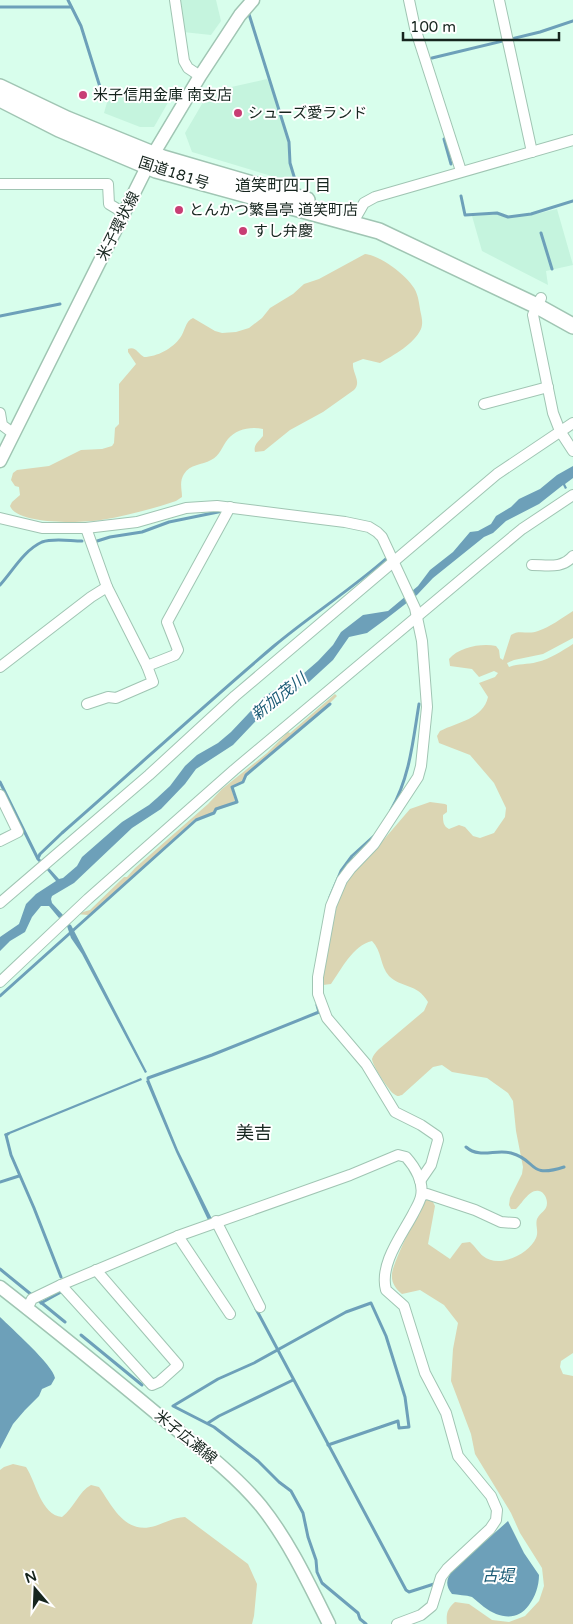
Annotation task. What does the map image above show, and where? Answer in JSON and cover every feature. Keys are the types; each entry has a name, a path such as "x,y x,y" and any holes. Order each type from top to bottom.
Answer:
{"highway":[{"name":"国道181号","path":"0,87 151,160"},
{"name":"国道181号","path":"0,99 59,129 151,160 182,164 323,204 354,220 381,225 422,241 482,268 540,302 573,326"},
{"name":"国道181号","path":"540,302 573,314"}],"main road":[{"name":"米子環状線","path":"0,461 151,160 200,76 240,15 253,0"},
{"name":"米子広瀬線","path":"0,1287 218,1463 236,1480 274,1523 299,1565 329,1624"}],"street":[{"path":"175,0 184,61 188,68 200,76"},
{"path":"408,0 415,28 461,171"},
{"path":"499,0 532,152"},
{"path":"354,220 368,200 461,171 573,140"},
{"path":"0,184 108,184 108,204 124,213"},
{"path":"540,302 533,315 553,413 561,433 573,451"},
{"path":"484,404 548,387"},
{"path":"0,413 2,425 14,434"},
{"path":"0,903 149,775 235,696 396,564 497,474 561,433 573,423"},
{"path":"0,982 88,899 416,612 522,529 573,495"},
{"path":"0,518 42,528 86,528 137,522 186,508 217,506 345,522 369,527 378,532 382,537 396,564 416,612 422,641 427,707 421,766 418,777 381,835 342,880 331,906 318,986 322,1007 327,1018 366,1064 395,1112 421,1125 437,1136 438,1140 431,1165 420,1181"},
{"path":"147,666 175,655 178,650 167,622 230,507"},
{"path":"86,528 107,586 147,666 153,682 116,698 108,697 88,704"},
{"path":"532,565 560,565 566,563 573,556"},
{"path":"0,666 107,586"},
{"path":"0,795 18,832 0,840"},
{"path":"28,1309 32,1299 178,1236 398,1155 406,1157 420,1181 422,1195 390,1258 385,1272 384,1285 388,1293 404,1306 425,1373 446,1413 458,1456 491,1496 497,1510 497,1516 494,1524 486,1534 447,1569 441,1577 433,1603 429,1609 421,1615 397,1624"},
{"path":"422,1195 427,1194 475,1210 501,1222 515,1223"},
{"path":"216,1222 260,1307"},
{"path":"178,1236 230,1314"},
{"path":"61,1285 152,1385 159,1382 178,1365 96,1270"}],"shaded area":[{"path":"178,0 216,0 221,21 211,35 183,32"},
{"name":"シューズ愛ランド","path":"267,79 274,92 288,141 289,163 296,181 295,183 192,152 185,133 209,92"},
{"path":"167,89 170,99 154,127 140,127 104,113 108,99"},
{"path":"557,209 573,265 546,271 548,285 482,251 472,216 497,214 508,218"},
{"path":"365,254 385,262 410,283 418,297 422,323 421,329 414,340 380,363 363,359 353,363 357,381 354,390 323,412 290,430 264,451 255,452 257,443 263,436 263,429 249,428 235,433 228,439 214,458 208,462 193,466 184,474 181,486 182,497 176,501 120,516 80,522 37,520 15,512 10,506 20,495 19,487 15,486 11,480 13,473 17,470 49,466 81,450 102,449 112,446 115,428 119,424 119,384 136,364 128,349 135,349 144,357 164,351 177,342 190,319 193,318 222,333 236,332 249,328 262,318 270,308 293,294 304,284 319,279"},
{"path":"573,611 573,638 543,654 507,663 509,667 542,661 573,644 573,1353 561,1361 560,1367 563,1374 573,1376 573,1624 447,1624 448,1612 455,1602 469,1604 492,1620 509,1622 525,1616 539,1601 544,1586 542,1568 475,1454 471,1434 451,1381 453,1349 458,1323 444,1305 420,1290 402,1294 393,1283 393,1268 418,1213 426,1200 432,1200 435,1206 428,1244 450,1259 462,1243 470,1242 483,1256 497,1261 513,1258 532,1244 537,1235 537,1219 546,1208 547,1201 542,1193 535,1191 529,1194 516,1209 511,1209 509,1205 523,1167 516,1131 513,1101 508,1093 487,1078 452,1072 442,1065 433,1067 402,1095 395,1095 385,1083 373,1062 373,1056 424,1011 428,1002 419,992 389,976 384,968 378,949 372,941 365,943 353,953 331,984 323,985 322,982 329,939 339,897 344,885 410,809 430,802 445,804 447,805 447,812 443,817 444,823 449,829 459,825 465,827 473,836 480,838 494,833 505,817 506,808 494,783 470,755 439,743 437,736 440,731 469,719 481,710 488,697 479,683 495,677 498,673 494,671 479,677 472,669 450,666 449,659 459,651 484,645 496,646 499,650 500,658 503,660 511,635 517,632 534,632 542,629"},
{"path":"335,694 337,696 329,704 246,774 242,781 231,787 235,801 215,809 213,813 195,819 93,913 88,915 76,914 90,910 124,877 127,877 208,804 222,789"},
{"path":"13,1464 26,1467 44,1504 55,1515 62,1517 83,1491 91,1485 99,1487 115,1511 128,1523 136,1527 155,1526 173,1519 185,1517 248,1564 257,1584 252,1624 0,1624 0,1470"}],"water":[{"name":"新加茂川","path":"573,466 573,478 565,484 567,488 565,489 563,485 539,504 506,521 433,578 417,595 386,619 367,633 349,637 333,660 309,682 268,708 233,745 196,769 185,784 161,809 132,828 74,883 52,896 52,903 63,915 62,917 59,918 49,906 41,906 32,917 25,932 10,941 0,951 0,937 19,924 26,904 36,894 56,881 47,870 49,868 59,879 63,878 77,866 82,857 122,822 157,798 197,755 218,743 231,732 265,696 295,681 318,661 333,645 341,632 363,615 388,611 418,586 430,570 453,552 470,532 478,531 491,524 496,516 511,507 519,499 540,489 557,475"},
{"path":"69,924 147,1072 145,1073 82,954 71,938 67,926"},
{"path":"147,1077 178,1150 212,1219 208,1220 176,1152 146,1081 148,1080"},
{"path":"141,1078 142,1080 5,1136 4,1134"},
{"path":"0,1317 40,1356 53,1372 55,1378 51,1385 42,1389 39,1396 13,1424 0,1449"},
{"name":"古堤","path":"508,1521 524,1553 539,1575 536,1591 529,1605 519,1614 502,1616 490,1611 472,1597 452,1594 447,1582 453,1570"}],"waterway":[{"path":"68,0 81,26 100,87"},
{"path":"0,7 71,7"},
{"path":"248,11 289,142 290,163 296,183"},
{"path":"432,58 540,32 573,21"},
{"path":"444,139 451,164"},
{"path":"461,196 465,215 497,213 508,217 531,214 573,201"},
{"path":"541,233 552,269"},
{"path":"0,316 60,304"},
{"path":"94,542 110,537 142,532 169,522 223,511"},
{"path":"0,585 24,556 42,542 56,540 82,541"},
{"path":"38,858 62,833 247,669 388,557"},
{"path":"0,996 196,820 214,813 216,809 237,802 232,787 243,782 246,775 330,704"},
{"path":"391,810 403,785 407,771 419,704"},
{"path":"0,782 38,859 43,864"},
{"path":"330,897 341,871 352,856 374,836"},
{"path":"148,1079 319,1012 317,1005"},
{"path":"8,1134 6,1135 11,1155 61,1277"},
{"path":"466,1147 471,1151 482,1153 511,1153 520,1156 538,1170 544,1171 564,1167"},
{"path":"0,1182 19,1176"},
{"path":"0,1269 65,1322"},
{"path":"41,1303 61,1292"},
{"path":"328,1445 398,1421 399,1428 409,1427 405,1397 386,1336 371,1303 346,1312 254,1363 218,1379 173,1406 214,1427 258,1461 291,1491 303,1513 308,1537 316,1560 317,1572 322,1583 358,1613 360,1619 366,1624"},
{"path":"256,1309 406,1590 409,1592 434,1584"},
{"path":"81,1335 142,1385"},
{"path":"208,1423 293,1380"}],"place":[{"name":"米子信用金庫 南支店","path":"83,95"},
{"name":"シューズ愛ランド","path":"238,113"},
{"name":"とんかつ繁昌亭 道笑町店","path":"179,210"},
{"name":"すし弁慶","path":"243,231"}],"district":[{"name":"道笑町四丁目","path":"283,186"},
{"name":"美吉","path":"254,1133"}]}
